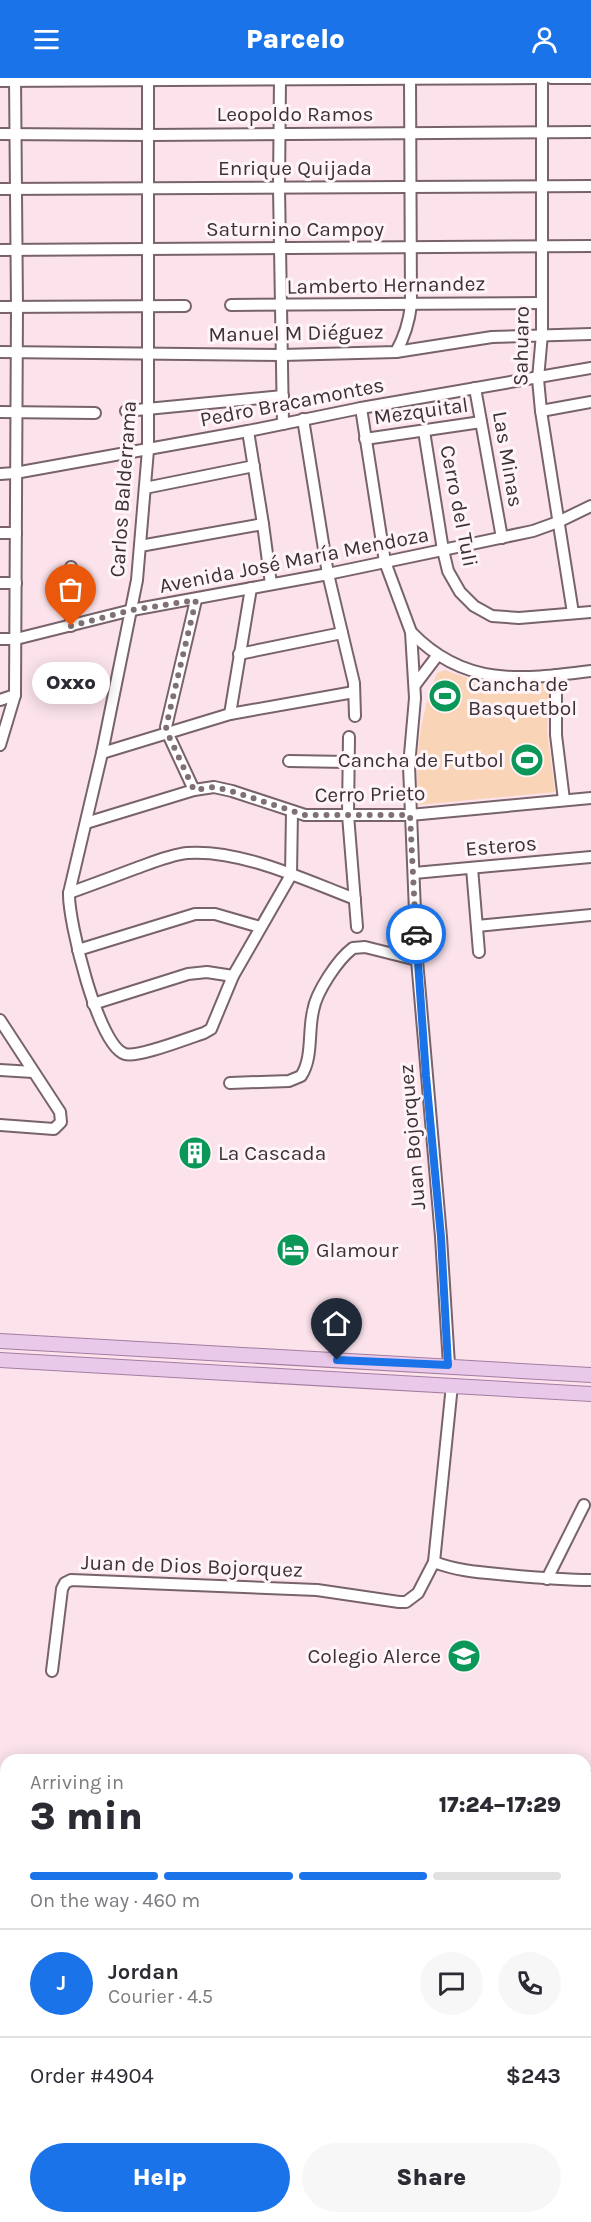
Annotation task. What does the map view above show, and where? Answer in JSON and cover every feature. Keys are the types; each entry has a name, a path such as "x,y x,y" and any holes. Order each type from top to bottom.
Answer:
{"main road":[{"path":"0,1341 591,1375"},
{"path":"0,1360 591,1394"}],"street":[{"path":"280,78 279,188 283,424"},
{"path":"0,81 15,79 540,78"},
{"name":"Sahuaro","path":"540,78 542,334 538,379 573,613"},
{"path":"550,78 591,78"},
{"path":"0,745 15,694 17,307 15,79"},
{"path":"396,352 410,323 411,304 410,79"},
{"name":"Carlos Balderrama","path":"148,80 149,410 140,546 132,610 102,753 69,892 69,904 71,922 93,1004 111,1041 118,1050 133,1055 211,1029 233,976"},
{"name":"Leopoldo Ramos","path":"0,134 591,132"},
{"name":"Enrique Quijada","path":"0,189 591,186"},
{"name":"Saturnino Campoy","path":"0,250 591,246"},
{"name":"Lamberto Hernandez","path":"231,305 542,303"},
{"path":"0,307 185,306"},
{"name":"Manuel M Diéguez","path":"0,352 282,355 396,352 492,337 591,334"},
{"name":"Pedro Bracamontes","path":"0,474 148,450 361,408 591,368"},
{"name":"Las Minas","path":"475,388 502,538"},
{"path":"126,411 283,396"},
{"path":"541,411 591,402"},
{"name":"Juan Bojorquez","path":"361,408 385,562 411,632 415,685 409,750 410,815 417,960 441,1237 448,1365"},
{"path":"0,412 95,413"},
{"path":"303,419 328,574 354,683 355,716"},
{"name":"Mezquital","path":"365,439 481,422"},
{"path":"248,431 264,524 271,584"},
{"name":"Cerro del Tuli","path":"424,431 443,550 448,571 460,592 474,606 492,616 519,618 591,612"},
{"path":"145,488 254,466"},
{"name":"Avenida José María Mendoza","path":"0,639 16,639 132,610 196,600 502,538 558,522 591,506"},
{"path":"140,546 264,524"},
{"path":"0,533 16,533"},
{"path":"71,567 71,626"},
{"path":"0,583 16,583"},
{"path":"230,714 238,654 251,588"},
{"path":"194,790 166,727 196,600"},
{"path":"411,632 424,646 451,664 493,677 556,675 591,671"},
{"path":"238,654 342,633"},
{"path":"415,685 437,656"},
{"path":"556,675 556,735 564,800"},
{"path":"102,753 230,714 354,692"},
{"path":"0,700 15,694"},
{"path":"349,737 348,815 357,927"},
{"path":"289,761 348,762"},
{"name":"Cerro Prieto","path":"86,823 194,790 214,787 305,815 410,815 591,798"},
{"path":"93,1004 188,974 207,972 233,976 291,875 292,811"},
{"path":"69,892 165,858 187,853 234,858 291,875 355,899"},
{"name":"Esteros","path":"414,873 591,857"},
{"path":"472,868 479,952"},
{"path":"78,950 195,914 214,914 260,927"},
{"path":"477,926 591,915"},
{"path":"230,1083 289,1082 300,1076 306,1064 315,1002 331,974 354,948 365,947 417,960"},
{"path":"0,1020 60,1112 61,1122 54,1129 0,1125"},
{"path":"0,1070 33,1072"},
{"path":"452,1385 434,1562 453,1569 547,1579 591,1580"},
{"path":"547,1579 584,1505"},
{"name":"Juan de Dios Bojorquez","path":"52,1671 62,1589 65,1583 71,1580 316,1590 406,1602 418,1593 434,1562"}],"shaded area":[{"path":"445,670 497,684 550,683 547,731 555,792 418,805 417,771 422,722 437,673"}],"way so far":[{"path":"71,626 132,610 196,600 166,727 194,790 214,787 305,815 410,815 416,934"}],"place":[{"name":"Oxxo","path":"71,626"},
{"name":"Cancha de Basquetbol","path":"445,696"},
{"name":"Cancha de Futbol","path":"527,760"},
{"name":"La Cascada","path":"195,1153"},
{"name":"Glamour","path":"293,1250"},
{"name":"Colegio Alerce","path":"464,1656"}],"route":[{"path":"337,1360 448,1365 441,1237 416,934"}]}
